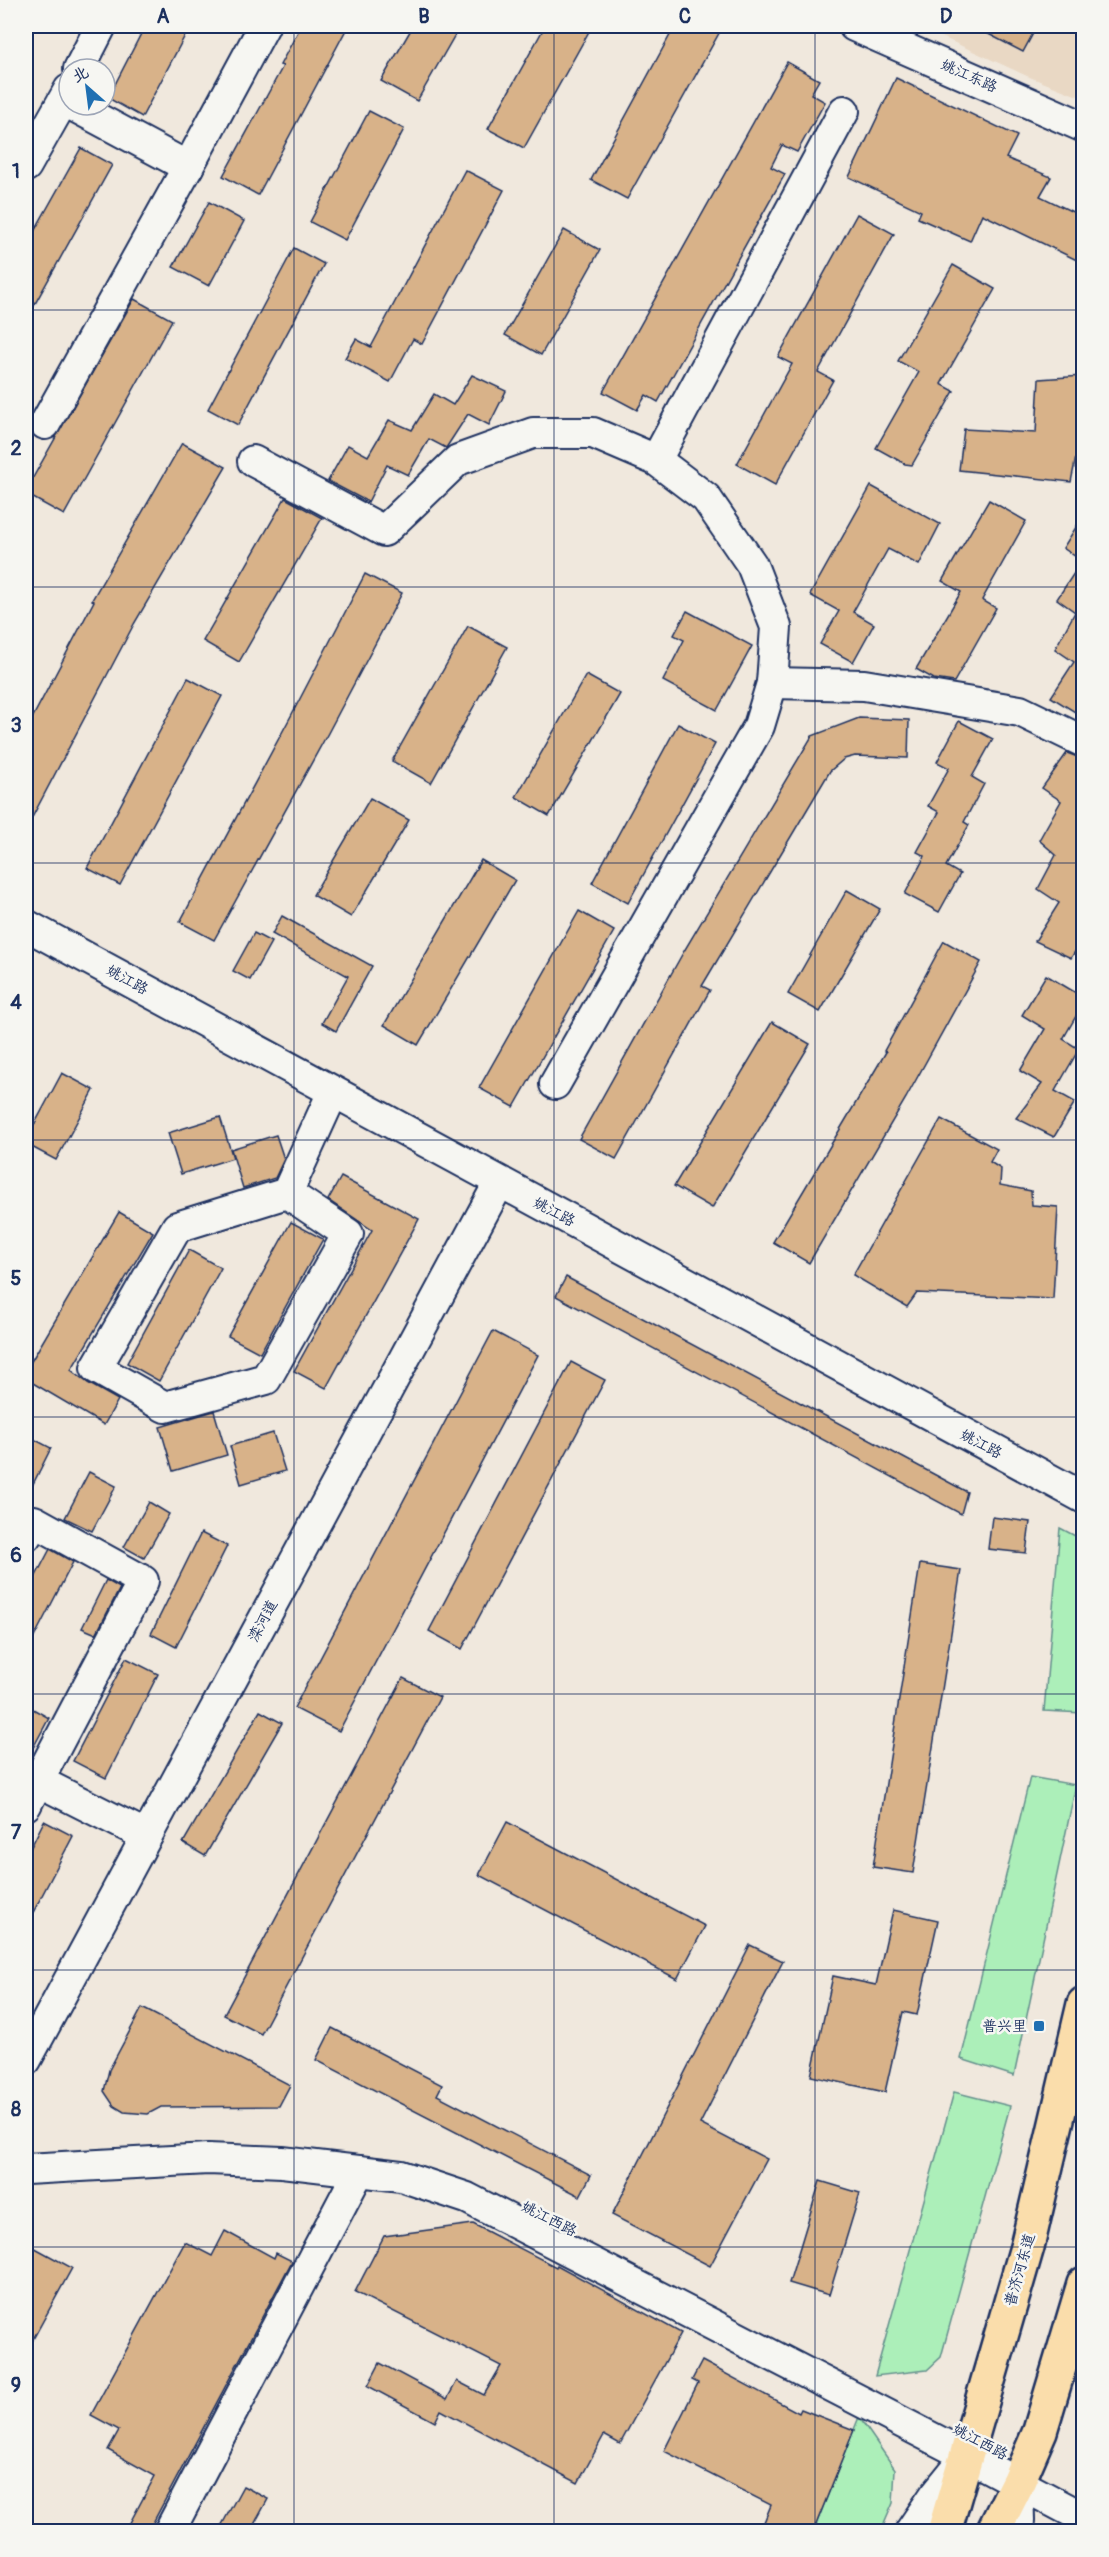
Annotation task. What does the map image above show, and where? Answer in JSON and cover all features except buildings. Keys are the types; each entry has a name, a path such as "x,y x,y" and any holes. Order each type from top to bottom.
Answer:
{"main road":[{"name":"普济河东道","path":"944,2532 1028,2247 1083,2004"},
{"path":"993,2532 1022,2474 1049,2405 1083,2284"}],"street":[{"path":"85,57 101,26"},
{"path":"45,424 189,167 264,26"},
{"name":"姚江东路","path":"854,26 1083,127"},
{"name":"姚江东路","path":"888,26 1083,108"},
{"path":"656,460 844,111"},
{"path":"26,166 57,117"},
{"path":"99,117 189,167"},
{"path":"253,461 384,531 458,460 533,433 593,433 656,460 706,498 752,565 776,627 772,683 759,726 555,1084"},
{"path":"772,683 864,685 1020,711 1083,742"},
{"name":"姚江路","path":"26,925 1083,1498"},
{"path":"286,1193 348,1234 267,1379 165,1407 96,1368 177,1227 286,1193 333,1092"},
{"name":"滦河道","path":"26,2060 500,1183"},
{"path":"26,1536 34,1521 143,1581 32,1793 147,1836"},
{"name":"姚江西路","path":"26,2151 154,2144 263,2142 324,2146 401,2156 483,2185 970,2446"},
{"name":"姚江西路","path":"26,2169 208,2159 282,2162 401,2175 466,2198 970,2446"},
{"path":"169,2532 359,2171"},
{"path":"910,2532 970,2446 1022,2474 1083,2518"},
{"path":"1022,2474 1083,2495"},
{"path":"1017,2532 1022,2474"}],"shaded area":[{"path":"918,26 1083,26 1083,98 1027,76"}],"green space":[{"path":"1060,1528 1083,1540 1083,1713 1044,1711"},
{"path":"1030,1777 1076,1785 1014,2076 961,2059"},
{"path":"954,2092 1010,2106 941,2357 927,2370 875,2376"},
{"path":"859,2417 895,2469 893,2503 881,2531 813,2532"}],"place":[{"name":"普兴里","path":"1039,2026"}]}
